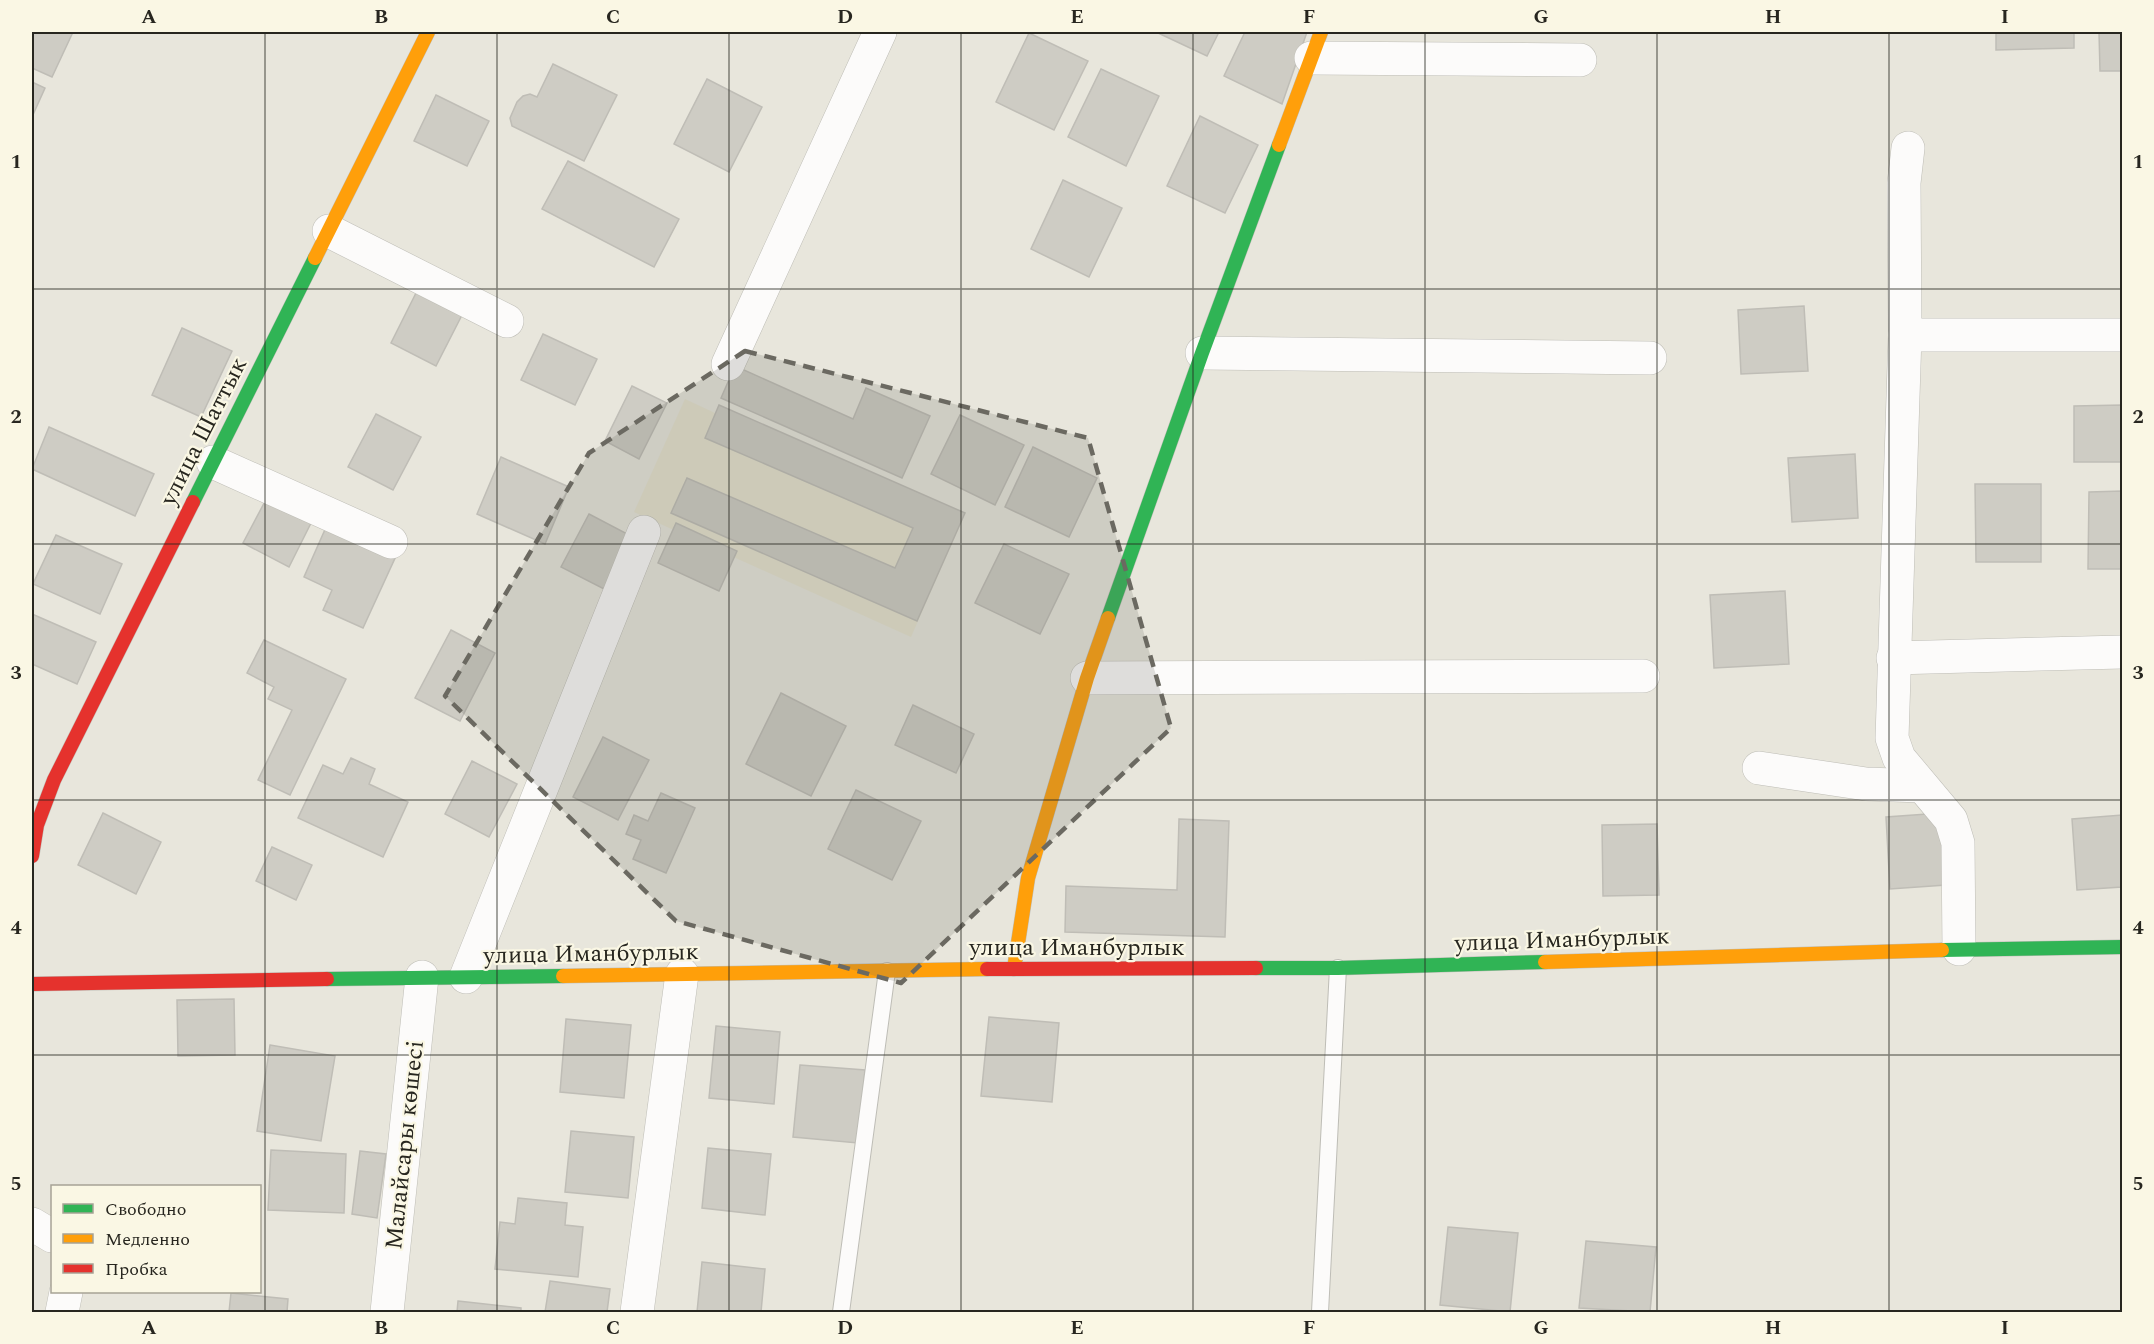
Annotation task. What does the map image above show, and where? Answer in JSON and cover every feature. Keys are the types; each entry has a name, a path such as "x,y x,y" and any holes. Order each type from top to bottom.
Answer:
{"street":[{"name":"улица Шаттык","path":"32,856 37,825 54,780 428,32"},
{"path":"728,364 880,32"},
{"path":"1014,969 1028,878 1087,678 1202,353 1316,45 1580,60"},
{"path":"1908,148 1904,183 1905,335 1892,738 1899,758 1951,820 1958,843 1959,949"},
{"path":"329,231 507,321"},
{"path":"1905,335 2122,335"},
{"path":"1202,353 1650,358"},
{"path":"213,462 391,542"},
{"path":"465,977 644,532"},
{"path":"1893,658 2122,652"},
{"path":"1087,678 1643,676"},
{"path":"1759,768 1866,784 1922,786"},
{"name":"улица Иманбурлык","path":"32,984 1014,969 1338,968 1959,949 2122,947"},
{"path":"638,1312 682,974"},
{"name":"Малайсары көшесі","path":"387,1312 422,977"},
{"path":"32,1224 51,1235"},
{"path":"62,1312 66,1293"}],"lane":[{"path":"1320,1312 1338,968"},
{"path":"841,1312 887,971"}],"highlighted area":[{"path":"745,351 1088,438 1171,728 901,983 676,921 445,696 589,453"}],"shaded area":[{"path":"685,399 959,527 911,637 634,512"}],"building":[{"path":"32,32 73,32 52,77 32,68"},
{"path":"1156,32 1219,32 1207,56"},
{"path":"1245,32 1307,32 1282,104 1224,76"},
{"path":"1996,32 2074,32 2074,48 1996,50"},
{"path":"2099,32 2122,32 2122,71 2100,71"},
{"path":"1029,33 1088,61 1054,130 996,102"},
{"path":"553,64 617,95 584,161 512,126 510,118 517,102 523,96 530,94 537,97"},
{"path":"1101,69 1159,96 1126,166 1068,137"},
{"path":"707,79 762,107 729,172 674,144"},
{"path":"32,82 45,88 32,117"},
{"path":"436,95 489,121 467,166 414,141"},
{"path":"1200,116 1258,145 1225,213 1167,186"},
{"path":"568,161 679,219 654,267 542,209"},
{"path":"1063,180 1122,208 1089,277 1031,249"},
{"path":"418,289 463,313 436,366 391,343"},
{"path":"1804,306 1808,371 1741,374 1738,310"},
{"path":"182,328 232,351 201,417 152,395"},
{"path":"543,334 597,359 575,405 521,380"},
{"path":"735,366 853,419 866,388 930,416 902,478 721,398"},
{"path":"632,386 667,403 639,459 605,441"},
{"path":"719,405 965,513 917,621 671,513 687,478 895,568 913,528 705,438"},
{"path":"2122,405 2122,462 2074,462 2074,406"},
{"path":"376,414 421,437 393,490 348,467"},
{"path":"960,415 1024,445 995,505 931,474"},
{"path":"49,427 154,474 135,516 32,469"},
{"path":"1033,447 1097,478 1069,537 1005,507"},
{"path":"1855,454 1858,518 1792,522 1788,458"},
{"path":"501,457 569,487 545,544 477,514"},
{"path":"1975,484 2041,484 2041,562 1976,562"},
{"path":"271,490 316,513 289,567 243,543"},
{"path":"2122,491 2122,569 2088,569 2089,492"},
{"path":"589,514 633,537 606,590 561,567"},
{"path":"676,523 737,551 719,591 658,563"},
{"path":"327,525 396,556 363,628 323,610 332,590 304,577"},
{"path":"56,535 122,564 100,614 33,584"},
{"path":"1004,544 1069,574 1040,634 975,603"},
{"path":"1785,591 1789,664 1714,668 1710,595"},
{"path":"32,614 96,642 77,684 32,664"},
{"path":"451,630 495,653 460,721 415,698"},
{"path":"264,640 346,679 290,795 258,780 292,710 268,699 274,687 247,673"},
{"path":"781,693 846,726 811,796 746,764"},
{"path":"913,705 974,734 956,773 895,745"},
{"path":"603,737 649,760 618,820 573,797"},
{"path":"351,758 375,769 369,784 408,802 383,857 298,818 323,765 343,774"},
{"path":"472,761 517,784 489,837 445,814"},
{"path":"856,790 921,821 892,880 828,849"},
{"path":"661,793 695,808 666,873 633,859 641,840 626,834 634,815 648,821"},
{"path":"103,813 161,842 136,894 78,865"},
{"path":"1941,813 1946,885 1890,889 1886,817"},
{"path":"2122,815 2122,887 2077,890 2072,819"},
{"path":"1179,819 1229,821 1225,937 1065,932 1066,886 1177,890"},
{"path":"1657,824 1659,895 1603,896 1602,825"},
{"path":"272,847 312,865 296,900 256,881"},
{"path":"234,999 235,1055 178,1056 177,1000"},
{"path":"989,1017 1059,1023 1052,1102 981,1096"},
{"path":"566,1019 631,1025 624,1098 560,1092"},
{"path":"716,1026 780,1032 774,1104 709,1098"},
{"path":"270,1045 335,1056 321,1141 257,1131"},
{"path":"800,1065 865,1070 858,1143 793,1137"},
{"path":"571,1131 634,1137 628,1198 565,1192"},
{"path":"708,1148 771,1154 765,1215 702,1208"},
{"path":"271,1150 346,1154 344,1213 268,1210"},
{"path":"360,1151 386,1154 377,1218 352,1214"},
{"path":"518,1198 567,1203 565,1225 583,1227 578,1277 495,1269 500,1222 515,1224"},
{"path":"1448,1227 1518,1233 1510,1312 1440,1305"},
{"path":"1586,1241 1656,1247 1650,1312 1579,1308"},
{"path":"702,1262 765,1269 761,1312 697,1312"},
{"path":"550,1281 610,1289 607,1312 545,1312"},
{"path":"231,1293 288,1299 287,1312 229,1312"},
{"path":"458,1301 521,1308 521,1312 457,1312"}],"traffic: fast":[{"path":"1108,618 1279,145"},
{"path":"193,502 315,258"},
{"path":"1942,950 2122,947"},
{"path":"1256,968 1545,962"},
{"path":"327,979 563,976"}],"traffic: slow":[{"path":"315,258 428,32"},
{"path":"1279,145 1321,32"},
{"path":"1014,969 1028,878 1087,678 1108,618"},
{"path":"1545,962 1942,950"},
{"path":"563,976 987,969"}],"traffic: jam":[{"path":"32,856 37,825 54,780 193,502"},
{"path":"987,969 1256,968"},
{"path":"32,984 327,979"}]}
